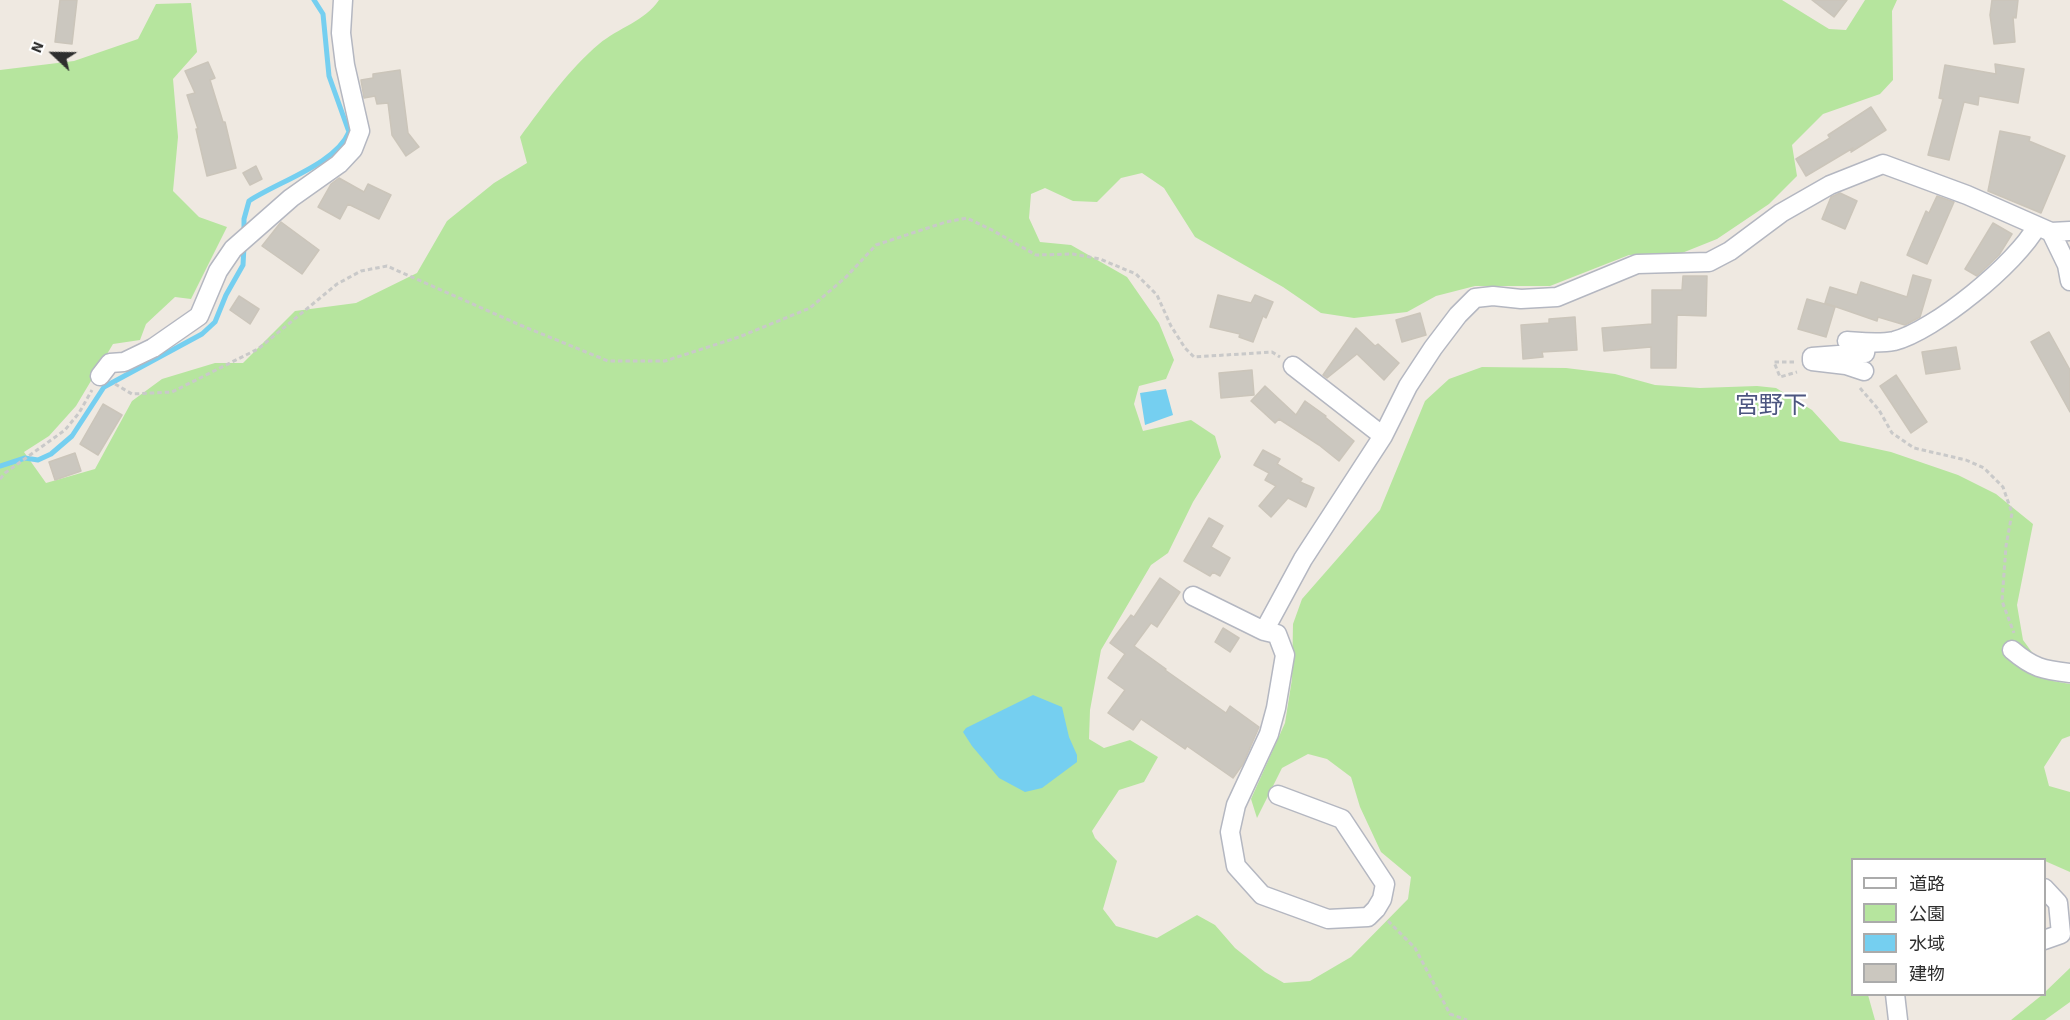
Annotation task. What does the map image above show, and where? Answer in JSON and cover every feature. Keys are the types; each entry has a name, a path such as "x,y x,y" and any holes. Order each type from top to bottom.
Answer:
{"street":[{"path":"100,375 110,363 124,362 153,348 199,316 218,271 233,249 291,198 339,164 353,149 360,131 340,33 343,0"},
{"path":"1263,631 1303,559 1383,436 1408,386 1458,315 1475,298 1557,297 1637,264 1709,262 1730,251 1781,213 1830,185 1882,164 1967,195 2044,229 2070,231"},
{"path":"2044,229 2067,266 2070,281"},
{"path":"1847,341 1893,341 1923,330 1965,300 2017,254 2032,236 2044,229"},
{"path":"1860,377 1846,365 1812,362 1812,357 1865,353 1868,342"},
{"path":"1293,366 1383,436"},
{"path":"1193,596 1263,631 1277,634 1285,655 1269,734 1236,805 1230,832 1236,866 1262,896 1328,919 1368,917 1382,899 1385,884 1342,819 1278,795"},
{"path":"2012,650 2027,663 2040,669 2070,673"},
{"path":"2046,890 2058,903 2061,934 2046,939"},
{"path":"1895,996 1898,1020"}],"path":[{"path":"0,479 65,430 79,412 100,375 132,394 172,392 258,349 337,284 361,271 387,266 608,361 664,361 739,337 810,308 846,277 876,245 946,222 967,218 1036,255 1073,254 1100,259 1136,274 1156,295 1171,326 1185,348 1194,357 1272,352 1293,366"},
{"path":"1800,372 1780,377 1774,362 1792,362 1812,357"},
{"path":"1860,377 1892,433 1914,448 1966,460 1984,468 2003,487 2012,513 2006,546 2002,601 2014,630 2012,650"},
{"path":"1376,909 1415,948 1450,1014 1467,1020"}],"green space":[{"path":"659,0 1782,0 1829,29 1846,30 1865,0 1897,0 1892,11 1893,80 1880,94 1823,114 1792,145 1797,176 1769,204 1717,239 1682,253 1629,255 1550,286 1475,286 1436,296 1407,312 1354,318 1321,313 1283,287 1195,237 1164,188 1142,173 1121,178 1097,202 1073,201 1045,188 1031,194 1029,218 1040,242 1071,245 1127,277 1159,323 1174,360 1166,379 1139,386 1134,404 1143,431 1191,420 1215,436 1221,457 1193,502 1168,553 1151,565 1101,650 1090,710 1089,739 1104,748 1130,740 1158,757 1144,782 1119,790 1092,831 1095,838 1117,861 1103,909 1116,926 1157,938 1197,915 1215,925 1235,948 1265,972 1284,983 1310,981 1351,957 1408,899 1411,877 1381,852 1360,807 1351,777 1327,759 1308,754 1282,768 1257,818 1251,799 1285,723 1292,679 1293,624 1302,599 1380,510 1425,401 1449,379 1482,367 1566,368 1615,374 1655,385 1700,388 1757,386 1776,388 1812,410 1840,441 1891,452 1958,475 1996,494 2033,524 2017,605 2023,640 2053,681 2070,684 2070,736 2062,739 2044,767 2049,786 2070,792 2070,872 2046,861 2046,858 1851,858 1851,996 1868,996 1875,1020 0,1020 0,70 74,61 138,39 156,4 191,3 197,52 173,79 178,137 173,191 199,217 227,227 191,299 175,297 146,324 140,340 113,344 76,406 49,436 24,452 46,483 95,469 132,401 162,379 215,363 243,363 295,311 356,303 417,273 447,221 494,183 527,163 520,137 567,76 606,38 639,19"},
{"path":"2070,968 2070,1002 2045,1020 2011,1020 2041,996 2046,996 2046,991"}],"water":[{"path":"1166,389 1173,415 1145,425 1140,393"},
{"path":"1033,695 1062,707 1069,737 1077,755 1077,762 1042,788 1025,792 999,778 963,732 966,728"}],"building":[{"path":"60,0 77,0 72,44 55,42"},
{"path":"1812,0 1847,0 1834,17"},
{"path":"1992,0 2018,0 2016,18 2013,17 2015,42 1994,44 1990,15"},
{"path":"208,62 215,78 210,80 223,122 225,122 236,168 207,176 196,129 198,129 187,95 195,93 185,71"},
{"path":"1995,64 2024,69 2018,103 1979,96 1978,105 1964,102 1949,160 1928,155 1943,99 1939,98 1945,65 1996,74"},
{"path":"400,70 408,133 419,147 406,156 392,135 388,103 377,104 375,96 364,98 361,80 373,78 373,74"},
{"path":"1871,107 1886,130 1806,176 1796,159 1830,138 1828,135"},
{"path":"2000,131 2030,137 2029,141 2065,156 2041,213 1988,191"},
{"path":"256,166 262,179 250,185 243,173"},
{"path":"339,178 364,192 368,184 391,195 379,219 348,204 340,219 318,207 331,184"},
{"path":"1840,193 1857,201 1845,229 1822,219 1831,197"},
{"path":"1937,196 1954,202 1927,264 1907,255 1926,211 1929,213"},
{"path":"281,222 319,250 302,274 262,246"},
{"path":"1993,223 2012,234 1999,255 1977,276 1965,269"},
{"path":"1913,275 1931,280 1920,317 1905,325 1878,317 1877,321 1825,303 1830,287 1857,295 1861,282 1907,297"},
{"path":"1683,276 1707,276 1706,316 1677,315 1676,368 1651,368 1651,347 1604,351 1602,328 1652,324 1652,290 1682,290"},
{"path":"1218,295 1251,303 1255,295 1273,302 1266,318 1263,316 1253,342 1239,337 1240,334 1210,327"},
{"path":"239,296 259,309 250,324 230,310"},
{"path":"1807,299 1835,307 1826,337 1798,329"},
{"path":"1420,313 1426,335 1402,342 1396,320"},
{"path":"1575,317 1577,350 1542,352 1543,357 1523,359 1521,325 1549,323 1549,319"},
{"path":"1356,328 1375,346 1378,344 1399,363 1384,380 1357,354 1327,378 1323,375"},
{"path":"2049,332 2070,370 2070,412 2031,342"},
{"path":"1956,347 1960,369 1926,374 1922,352"},
{"path":"1252,370 1254,395 1221,398 1219,373"},
{"path":"1896,375 1927,422 1911,433 1880,386"},
{"path":"1265,386 1296,415 1305,401 1354,441 1339,461 1279,419 1275,423 1251,401"},
{"path":"103,404 122,415 98,455 80,444"},
{"path":"1263,450 1280,459 1277,464 1302,479 1300,482 1314,488 1306,507 1288,498 1271,517 1259,506 1276,486 1265,480 1269,473 1254,465"},
{"path":"75,453 81,471 55,480 49,462"},
{"path":"1209,518 1223,526 1211,547 1230,558 1220,576 1213,572 1210,576 1184,561"},
{"path":"1160,578 1180,592 1157,627 1151,623 1134,646 1226,713 1230,706 1259,727 1243,764 1233,778 1187,746 1185,749 1141,719 1133,730 1108,713 1125,690 1108,678 1125,654 1110,643 1131,615 1134,617"},
{"path":"1223,628 1239,638 1230,652 1215,642"}],"waterway":[{"path":"244,233 244,219 249,201 319,163 332,154 349,132 329,76 323,14 314,0"},
{"path":"0,466 25,458 38,460 51,454 72,436 104,387 202,334 215,322 226,295 243,265 244,246"}],"district":[{"name":"宮野下","path":"1771,408"}]}
